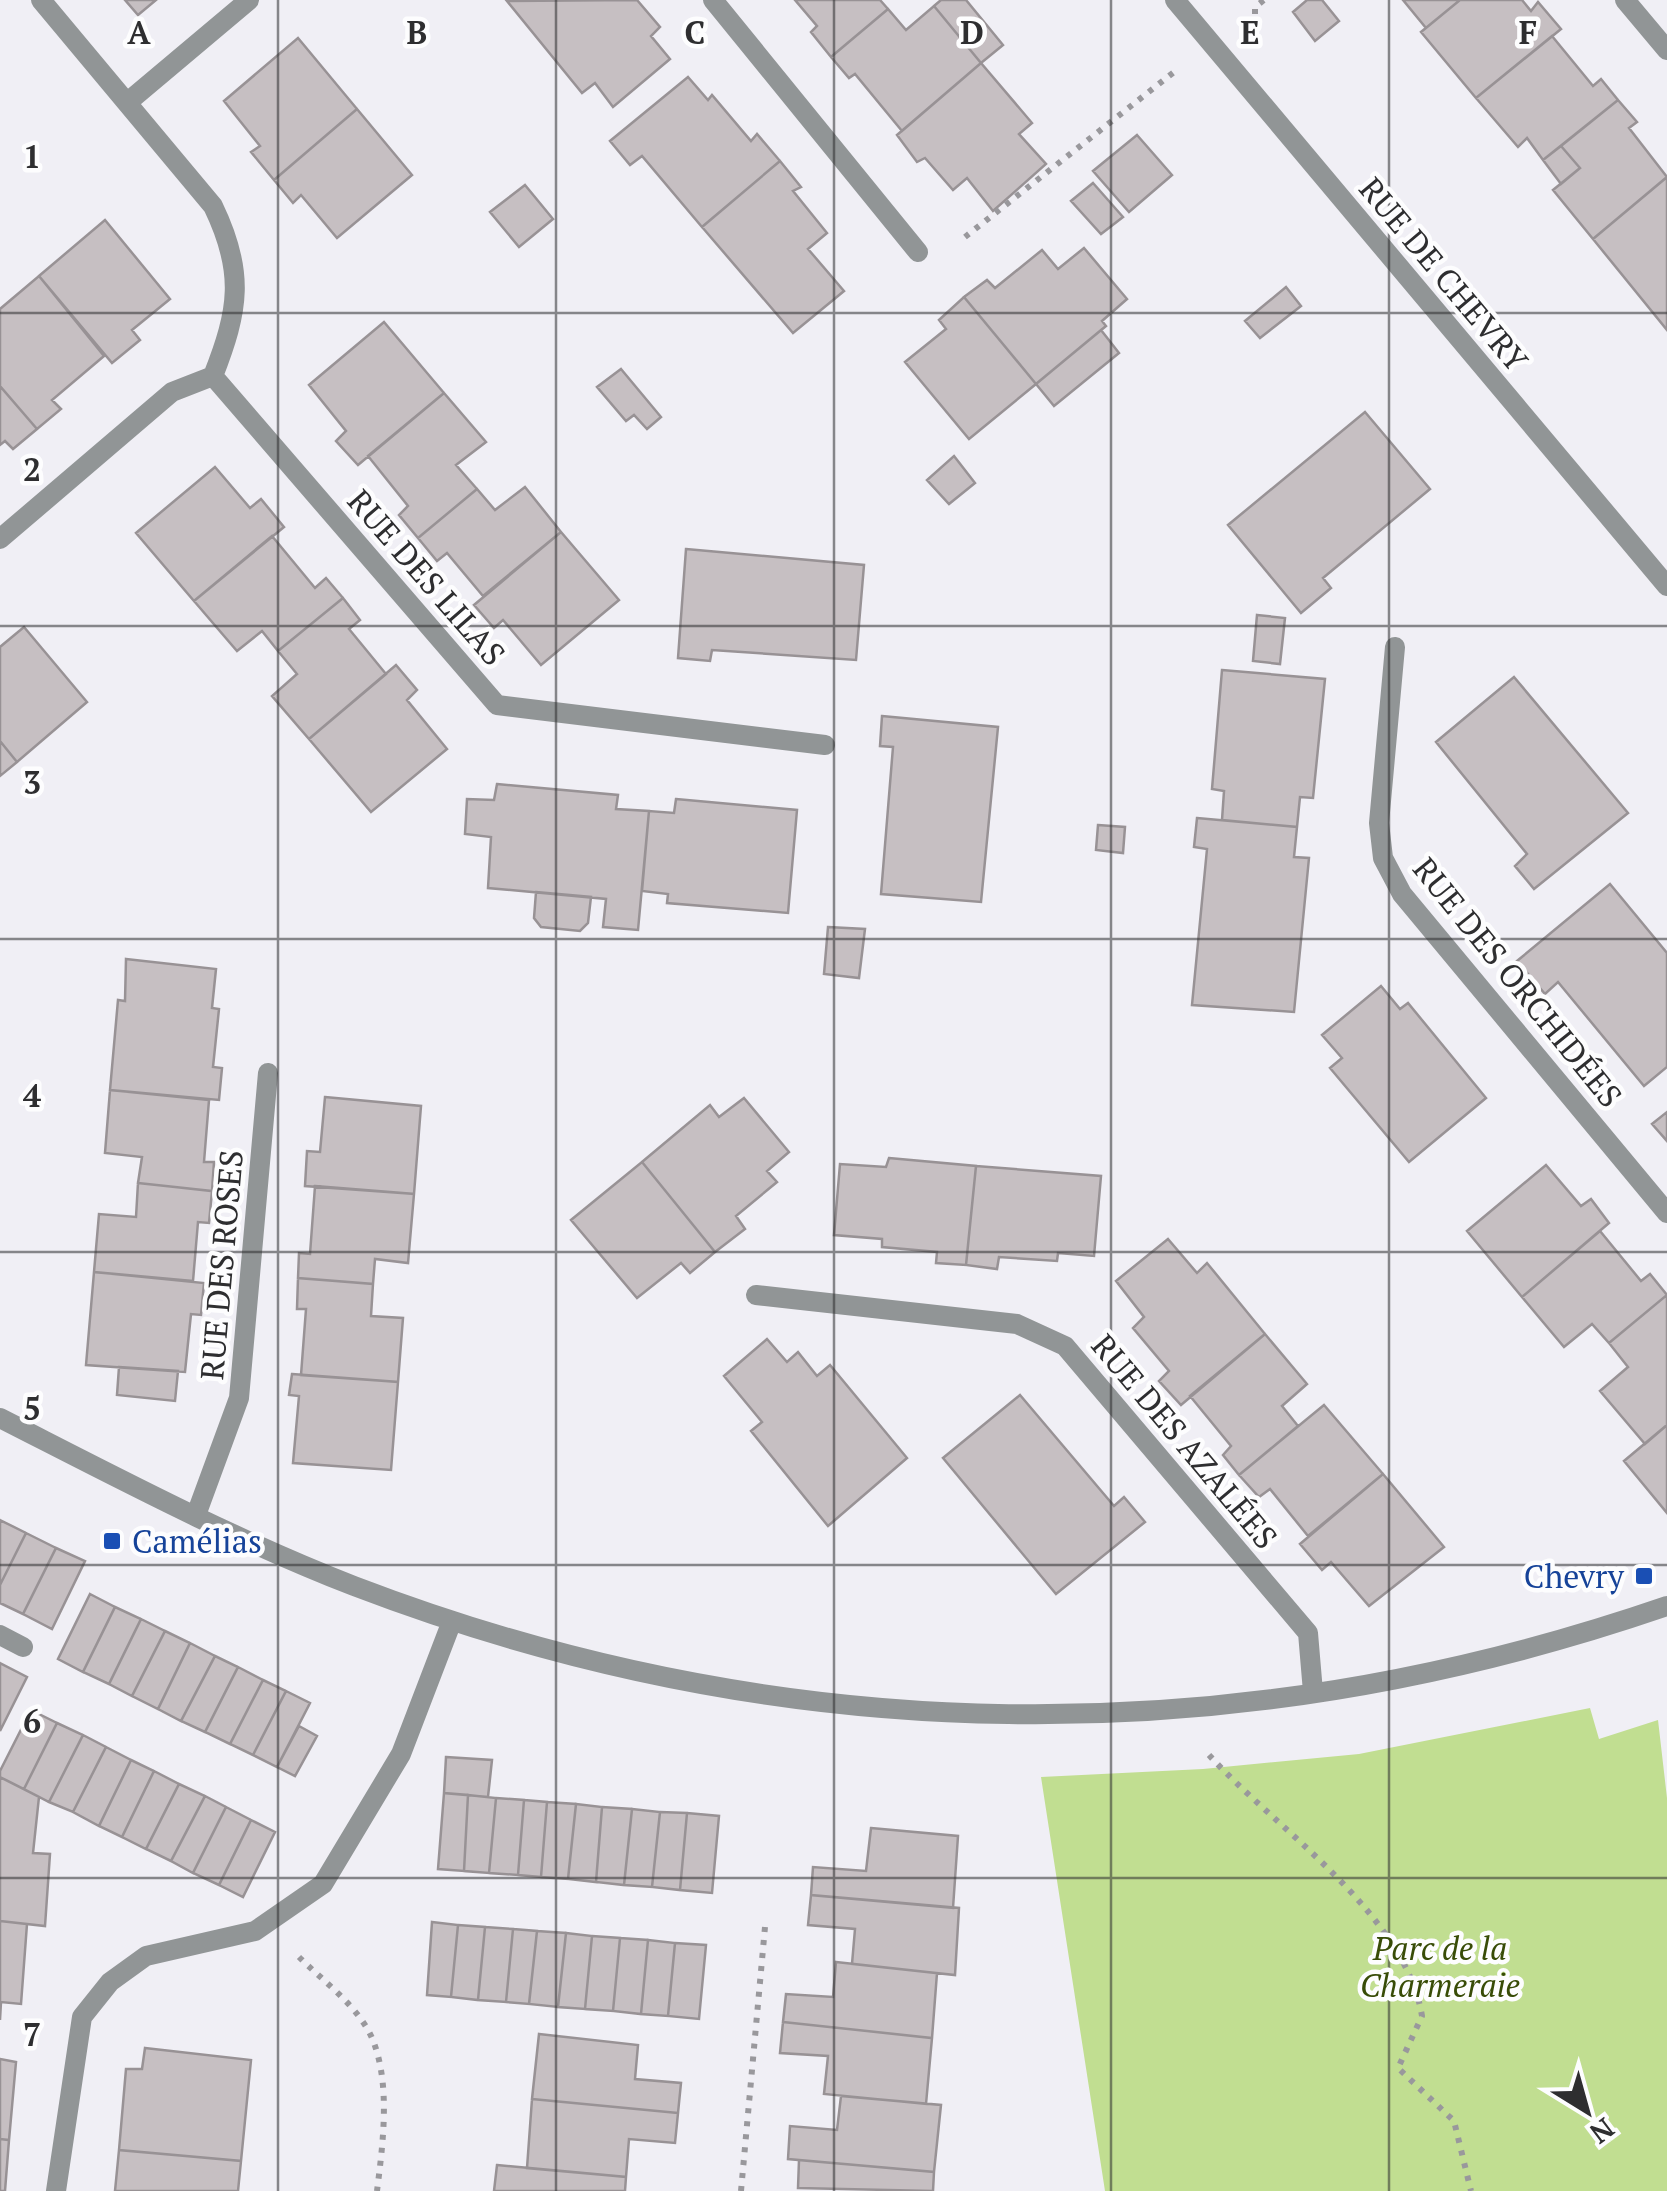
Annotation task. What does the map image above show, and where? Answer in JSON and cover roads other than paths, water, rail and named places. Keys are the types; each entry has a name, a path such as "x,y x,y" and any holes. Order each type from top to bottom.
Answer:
{"street":[{"path":"0,539 172,392 212,376 233,316 236,287 228,236 213,206 41,0"},
{"path":"129,101 249,0"},
{"path":"712,0 918,252"},
{"name":"RUE DE CHEVRY","path":"1175,0 1667,586"},
{"path":"1625,0 1667,50"},
{"name":"RUE DES LILAS","path":"212,376 497,704 825,745"},
{"name":"RUE DES ORCHIDÉES","path":"1395,647 1379,823 1383,858 1402,894 1667,1212"},
{"name":"RUE DES ROSES","path":"196,1515 239,1398 268,1073"},
{"name":"RUE DES AZALÉES","path":"756,1296 1017,1324 1065,1346 1308,1633 1313,1692"},
{"path":"0,1418 196,1515 354,1586 452,1621 595,1663 790,1701 950,1715 1168,1710 1313,1692 1520,1651 1667,1606"},
{"path":"56,2191 82,2017 96,1995 146,1956 255,1931 323,1884 401,1754 452,1621"},
{"path":"0,1635 24,1647"}],"place":[{"name":"Camélias","path":"112,1541"},
{"name":"Chevry","path":"1644,1576"}],"park label":[{"name":"Parc de la Charmeraie","path":"1440,1966"}]}
